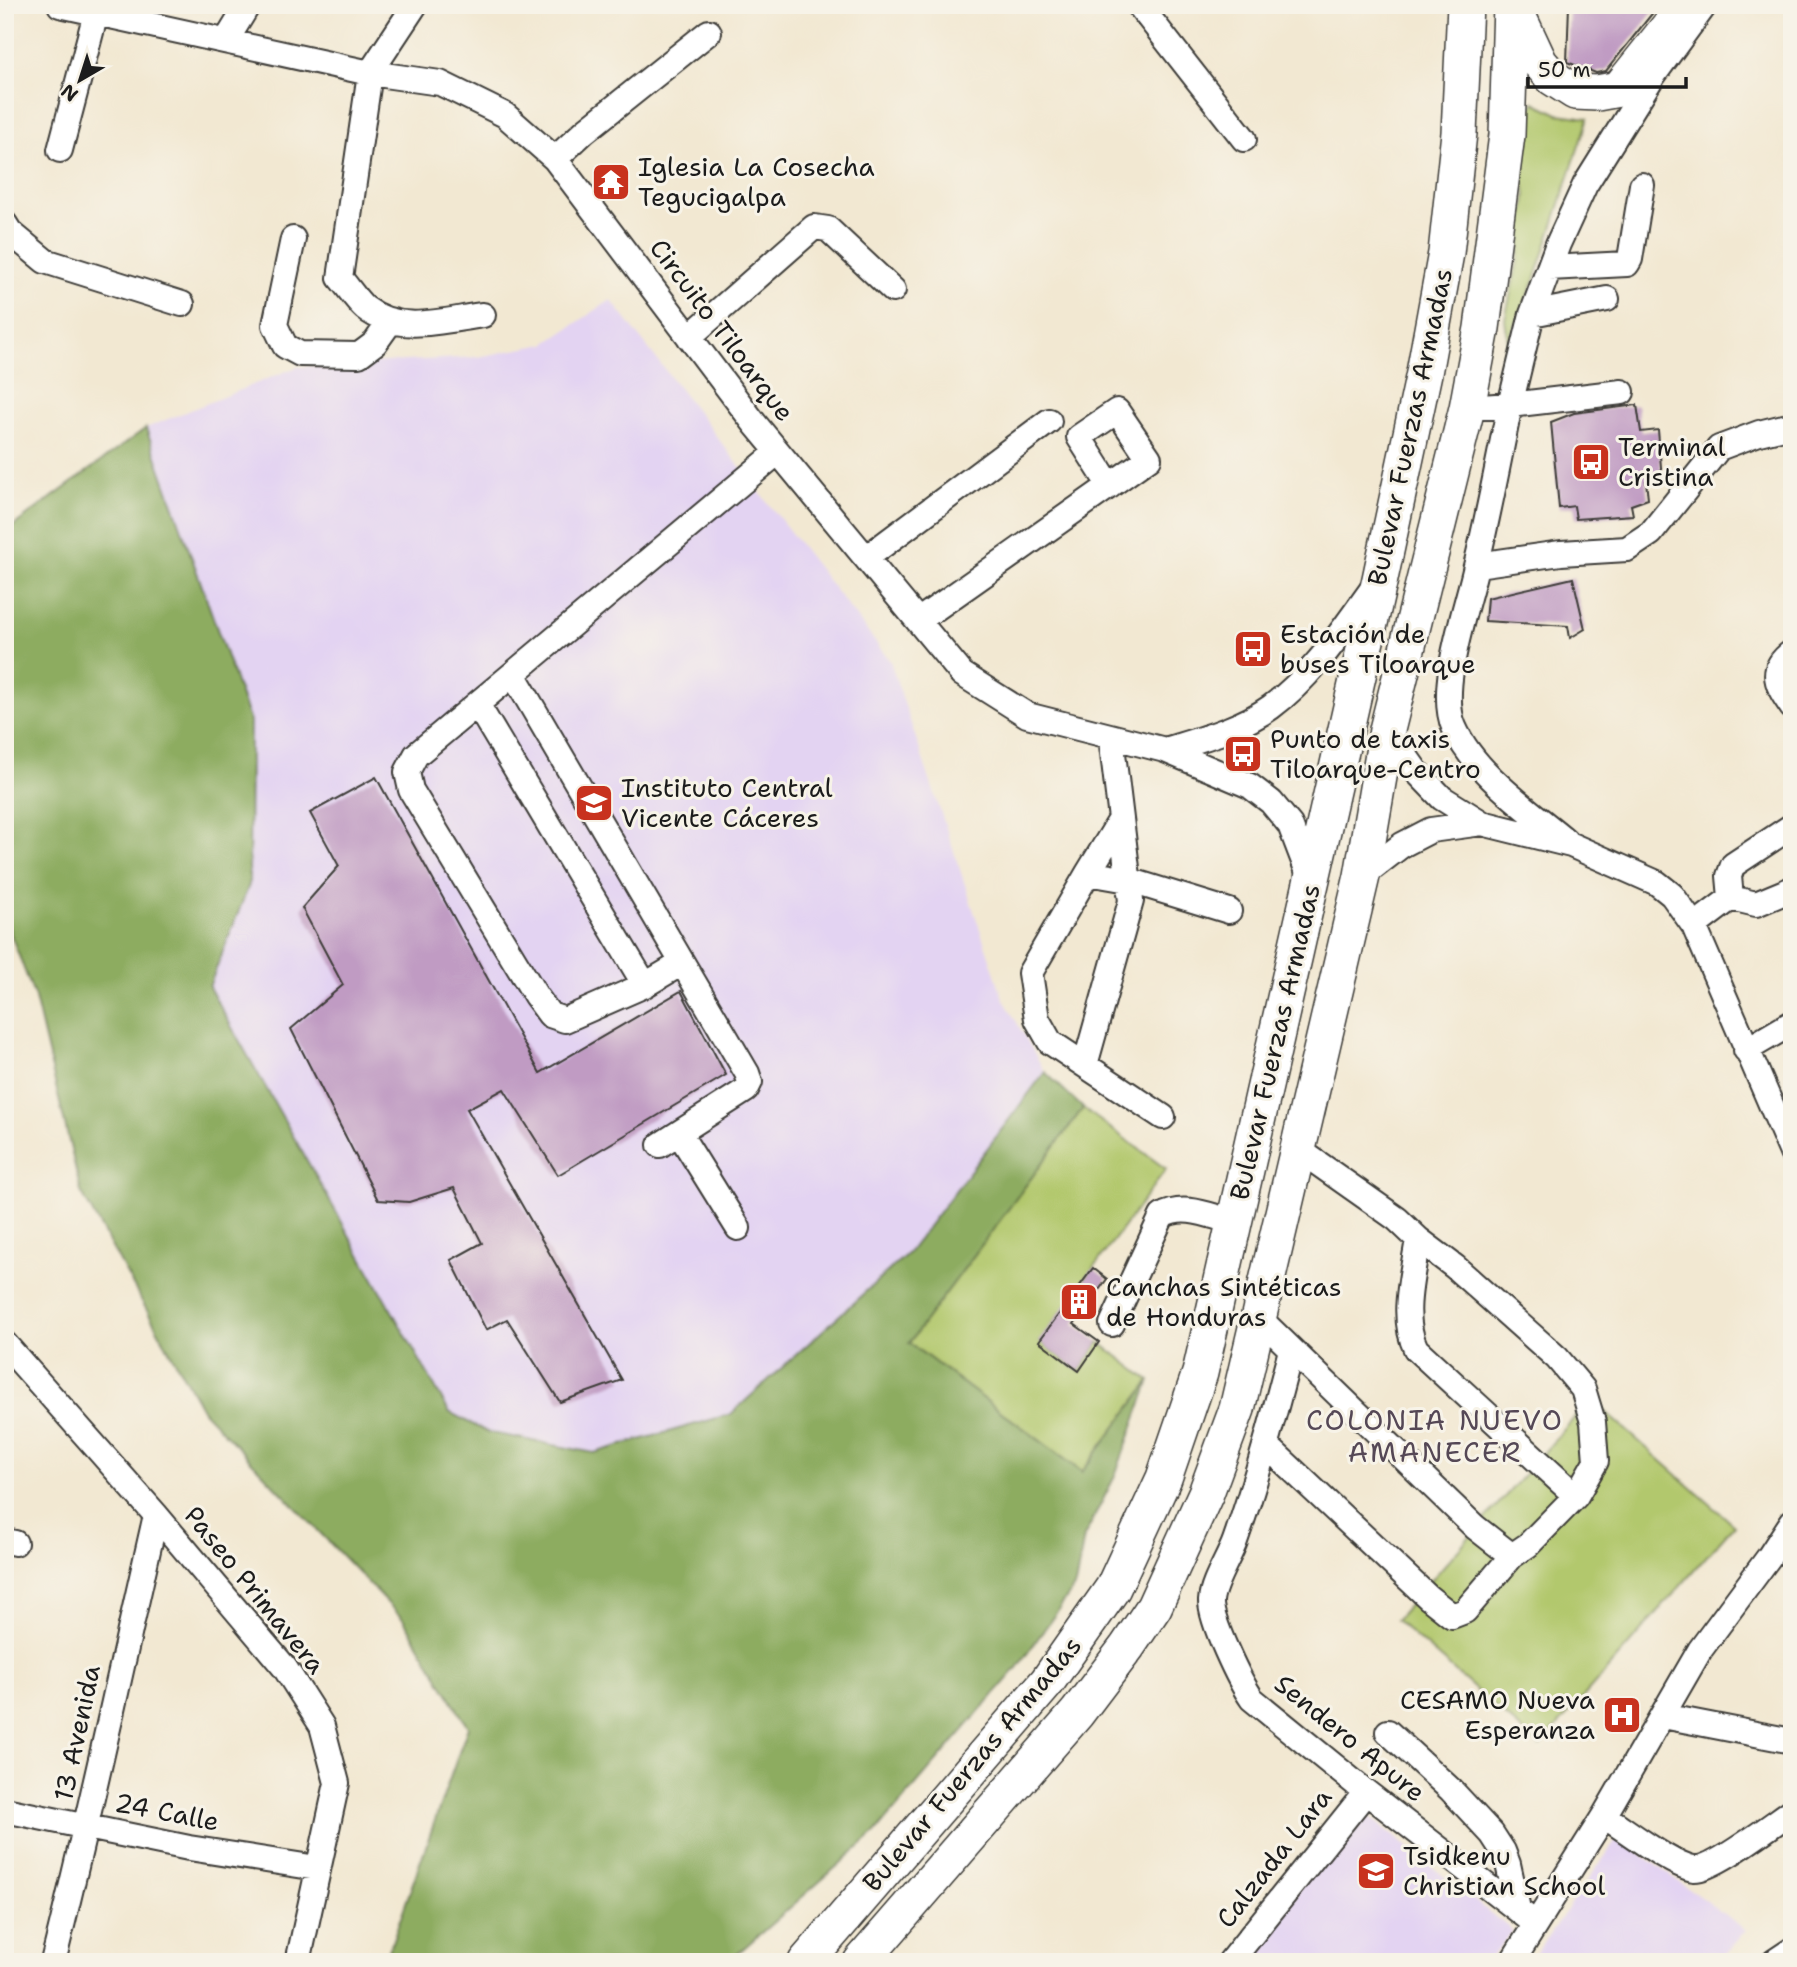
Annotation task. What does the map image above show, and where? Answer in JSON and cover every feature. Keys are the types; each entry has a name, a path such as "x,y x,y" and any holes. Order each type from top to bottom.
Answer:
{"highway":[{"name":"Bulevar Fuerzas Armadas","path":"806,1962 1047,1682 1113,1588 1164,1478 1200,1373 1424,373 1446,253 1459,133 1465,5"},
{"name":"Bulevar Fuerzas Armadas","path":"861,1962 1077,1713 1154,1607 1211,1481 1237,1409 1362,876 1387,730 1467,408 1482,328 1507,135 1512,5"},
{"path":"1512,5 1540,63 1553,78 1574,92 1597,93 1619,89 1686,5"}],"street":[{"name":"Circuito Tiloarque","path":"60,5 111,12 226,41 370,72 440,83 505,115 555,159 778,452 962,674 1027,715 1165,750 1250,786 1271,802 1290,825 1311,880"},
{"path":"226,41 248,5"},
{"path":"415,5 370,72 340,278 364,307 390,322 414,324 483,315"},
{"path":"1139,5 1244,139"},
{"path":"1571,845 1485,771 1465,748 1453,725 1449,701 1450,672 1477,565 1532,314 1549,268 1585,185 1607,146 1653,76 1705,5"},
{"path":"60,150 111,12"},
{"path":"555,159 585,131 709,32"},
{"path":"1549,268 1627,264 1642,185"},
{"path":"5,224 10,232 45,261 182,304"},
{"path":"689,337 814,227 828,229 893,290"},
{"path":"293,239 275,326 285,346 299,354 359,355 375,343 390,322"},
{"path":"1532,314 1608,299"},
{"path":"1467,408 1622,392"},
{"path":"866,558 1049,421"},
{"path":"1477,565 1561,553 1627,549 1651,533 1719,449 1759,433 1792,425"},
{"path":"682,963 645,985 565,1020 550,1015 411,790 407,772 416,755 778,452"},
{"path":"918,621 1110,486"},
{"path":"1165,750 1221,733 1270,708 1303,678 1380,579"},
{"path":"1792,652 1782,659 1776,685 1792,707"},
{"path":"513,674 747,1073 750,1082 746,1090 670,1139 738,1228"},
{"path":"477,704 645,985"},
{"path":"1387,730 1416,771 1442,798 1482,823 1571,845 1657,883 1672,895 1694,926 1792,1153"},
{"path":"1085,1066 1131,901 1111,737"},
{"path":"1121,819 1030,973 1037,1019 1050,1042 1163,1117"},
{"path":"1362,876 1402,845 1431,830 1482,823"},
{"path":"1731,898 1729,876 1733,865 1792,826"},
{"path":"1088,873 1128,880 1228,911"},
{"path":"1731,898 1756,904 1792,888"},
{"path":"1694,926 1731,898"},
{"path":"1746,1050 1792,1023"},
{"path":"1266,1445 1428,1597 1452,1616 1465,1611 1512,1556 1528,1545 1576,1496 1596,1461 1593,1422 1583,1389 1557,1358 1397,1219 1299,1150"},
{"path":"1112,1324 1162,1216 1172,1210 1184,1209 1234,1222"},
{"path":"1418,1239 1408,1302 1409,1336 1416,1349 1576,1496"},
{"path":"1258,1317 1475,1527 1512,1556"},
{"name":"Sendero Apure","path":"1291,1350 1266,1445 1234,1543 1211,1598 1211,1612 1243,1686 1252,1699 1366,1792 1527,1916"},
{"name":"Paseo Primavera","path":"9,1352 156,1515 285,1668 321,1726 337,1783 298,1962"},
{"name":"13 Avenida","path":"53,1962 87,1827 156,1515"},
{"path":"1513,1962 1527,1916 1604,1816 1700,1650 1792,1522"},
{"path":"1663,1716 1792,1741"},
{"path":"1388,1732 1451,1790 1492,1834 1503,1851 1527,1916"},
{"name":"Calzada Lara","path":"1230,1962 1366,1792"},
{"name":"24 Calle","path":"5,1810 189,1847 317,1868"},
{"path":"1604,1816 1675,1861 1694,1869 1711,1865 1792,1811"},
{"path":"1774,1962 1792,1950"}],"shaded area":[{"name":"Instituto Central Vicente Cáceres","path":"611,300 890,661 1003,998 1045,1072 908,1253 731,1414 594,1453 487,1432 449,1412 209,987 249,885 146,428 297,367 478,357 545,344"},
{"name":"Tsidkenu Christian School","path":"1363,1812 1513,1931 1487,1962 1238,1962"},
{"path":"1618,1838 1746,1930 1726,1953 1737,1962 1530,1962"}],"green space":[{"path":"1534,102 1558,114 1588,118 1535,280 1508,342 1505,319 1520,251 1526,195 1519,150"},
{"path":"146,428 250,722 249,885 209,987 449,1412 487,1432 594,1453 731,1414 908,1253 1045,1072 1083,1108 909,1343 1082,1472 1150,1381 1114,1478 1084,1537 1075,1586 1017,1668 875,1833 728,1962 385,1962 468,1727 404,1620 203,1411 81,1192 35,998 5,919 5,532"},
{"path":"1083,1108 1166,1169 1040,1341 1079,1371 1099,1342 1150,1381 1082,1472 909,1343"},
{"path":"1591,1399 1734,1525 1540,1746 1396,1620"}],"building":[{"path":"1569,5 1659,5 1606,71 1596,73 1567,62"},
{"path":"1637,405 1641,432 1658,430 1662,480 1646,481 1648,499 1631,505 1633,515 1576,519 1574,506 1559,508 1551,422 1574,413"},
{"path":"1573,578 1585,629 1570,638 1568,626 1485,621 1487,598"},
{"path":"376,777 540,1073 681,991 726,1075 558,1175 504,1089 467,1109 622,1380 560,1402 507,1319 486,1330 451,1260 482,1243 454,1188 409,1202 378,1200 291,1029 343,985 302,908 339,866 310,813"},
{"name":"Canchas Sintéticas de Honduras","path":"1093,1268 1107,1279 1074,1324 1099,1342 1079,1371 1039,1341"}],"place":[{"name":"Iglesia La Cosecha Tegucigalpa","path":"611,182"},
{"name":"Terminal Cristina","path":"1591,462"},
{"name":"Estación de buses Tiloarque","path":"1253,649"},
{"name":"Punto de taxis Tiloarque-Centro","path":"1243,754"},
{"name":"Instituto Central Vicente Cáceres","path":"594,803"},
{"name":"Canchas Sintéticas de Honduras","path":"1079,1302"},
{"name":"CESAMO Nueva Esperanza","path":"1622,1715"},
{"name":"Tsidkenu Christian School","path":"1376,1871"}],"district":[{"name":"COLONIA NUEVO AMANECER","path":"1435,1436"}]}
